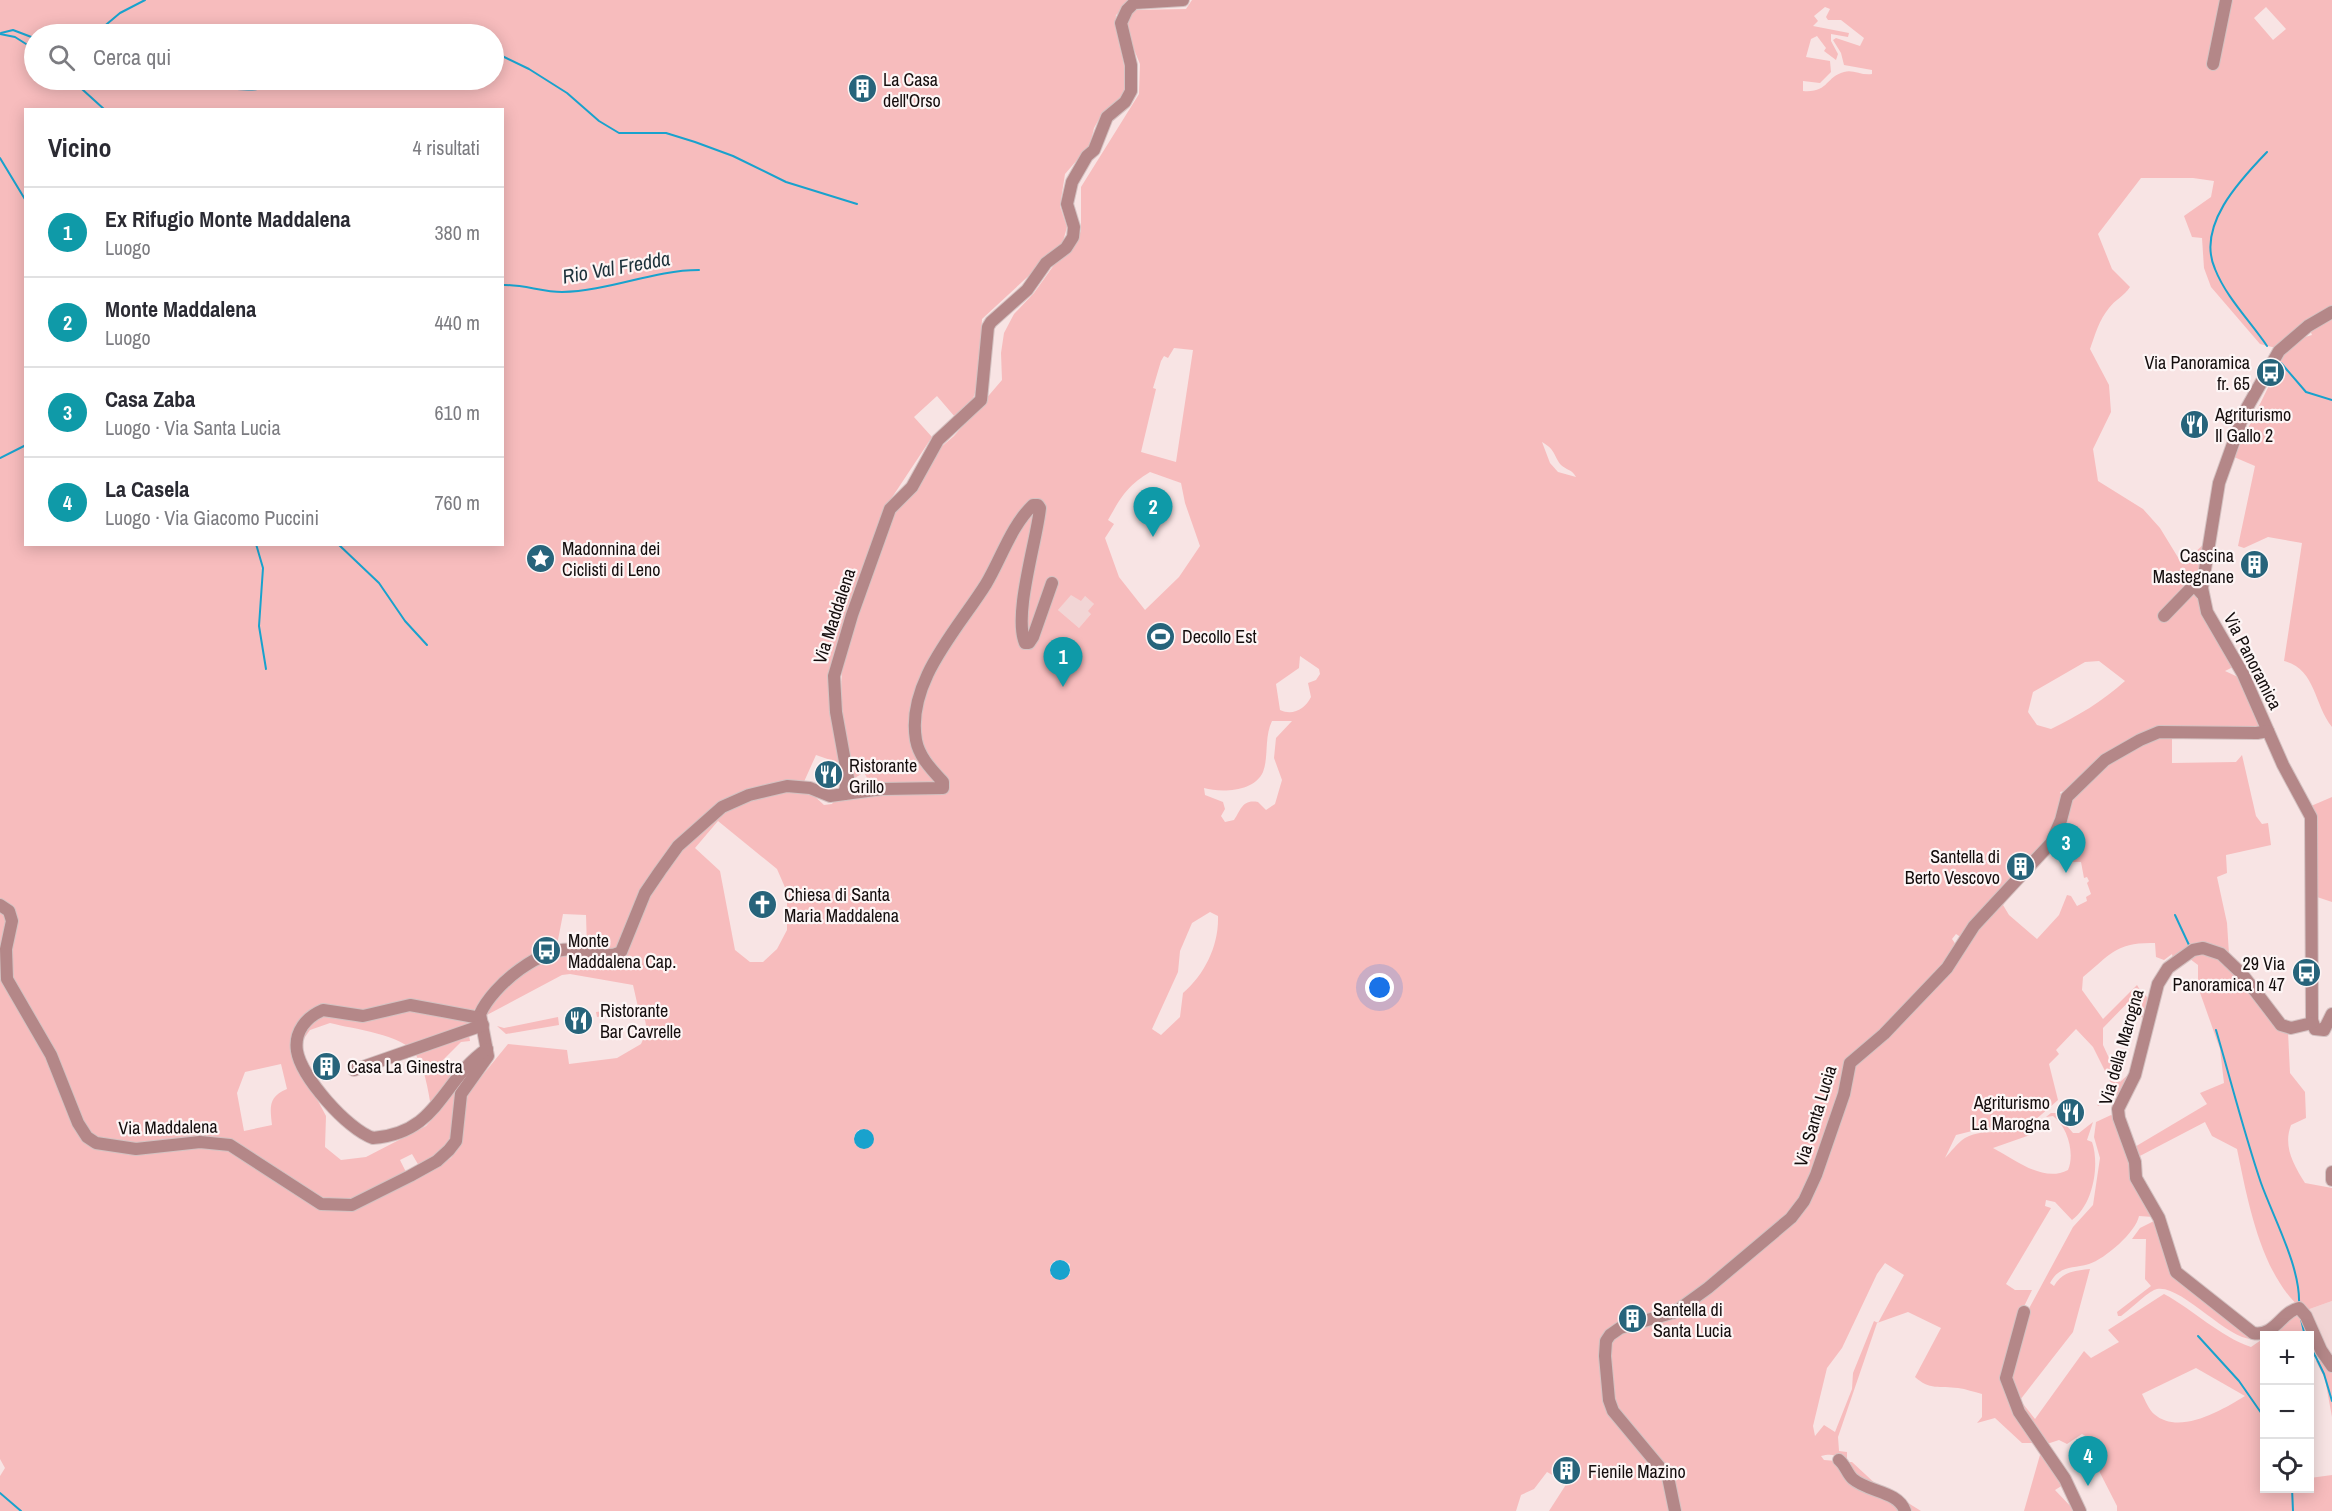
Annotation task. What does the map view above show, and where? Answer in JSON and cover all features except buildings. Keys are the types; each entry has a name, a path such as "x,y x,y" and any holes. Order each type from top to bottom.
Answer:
{"street":[{"name":"Via Maddalena","path":"844,794 848,778 836,711 834,676 852,615 890,509 912,487 938,440 981,400 988,327 991,322 1027,290 1046,263 1066,248 1073,237 1074,227 1067,204 1072,183 1087,156 1094,150 1107,117 1125,102 1131,91 1131,65 1121,31 1123,16 1134,3 1183,0"},
{"path":"2213,64 2226,0"},
{"name":"Via Panoramica","path":"2312,1023 2311,817 2283,765 2243,674 2207,612 2202,594 2219,483 2244,413 2279,351 2308,326 2332,312"},
{"path":"481,1022 410,1005 363,1016 323,1010 301,1028 297,1040 297,1054 336,1114 373,1138 408,1130 423,1121 464,1069 488,1049 481,1022 483,1009 506,982 522,968 552,952 575,950 612,955 621,952 645,893 660,871 678,846 722,807 749,795 787,786 810,788 830,796 882,789 934,789 944,786 942,780 929,768 915,740 922,689 940,652 986,584 1021,520 1033,505 1038,504 1040,508 1028,568 1022,633 1025,642 1029,643 1034,637 1052,583"},
{"path":"2164,616 2194,585 2202,594"},
{"name":"Via Santa Lucia","path":"1675,1511 1668,1477 1613,1411 1609,1400 1605,1347 1610,1335 1620,1328 1675,1312 1708,1288 1791,1218 1804,1201 1816,1175 1844,1094 1850,1063 1884,1034 1947,968 1974,926 2050,843 2061,820 2067,796 2105,760 2159,732 2257,734 2268,731"},
{"name":"Via Maddalena","path":"0,905 9,911 12,921 6,949 8,979 51,1055 78,1123 87,1137 96,1143 136,1149 200,1142 230,1145 321,1204 352,1204 438,1161 449,1150 457,1134 461,1094 487,1060 488,1049"},
{"name":"Via della Marogna","path":"2312,1023 2291,1028 2281,1025 2242,974 2221,954 2203,948 2193,950 2168,968 2158,984 2135,1076 2122,1099 2119,1118 2135,1162 2136,1178 2158,1218 2176,1272 2253,1333 2262,1334 2276,1326 2290,1311 2299,1308 2306,1316 2321,1350 2332,1365"},
{"path":"2312,1023 2318,1031 2324,1030 2332,1014"},
{"path":"354,1070 481,1022"},
{"path":"2332,1172 2332,1180"},
{"path":"2024,1312 2006,1378 2019,1412 2070,1488 2080,1511"},
{"path":"1839,1460 1846,1466 1854,1480 1899,1501 1905,1511"}],"shaded area":[{"path":"0,0 1133,0 1116,15 1117,33 1125,72 1125,93 1103,112 1094,128 1090,145 1065,174 1060,206 1067,227 1062,245 982,319 979,380 972,402 955,417 937,396 914,417 932,437 889,502 834,654 831,676 842,764 816,755 803,784 744,794 721,804 701,818 669,856 621,944 611,951 587,947 586,915 563,914 557,945 520,963 472,1012 473,1022 468,1029 470,1041 461,1042 440,1063 461,1085 452,1133 448,1142 432,1158 419,1166 412,1154 400,1160 406,1172 348,1201 335,1202 321,1199 307,1192 240,1145 142,1145 91,1137 9,972 8,953 16,923 0,903","holes":["330,1023 389,1037 410,1048 423,1070 427,1086 433,1118 426,1126 366,1157 341,1160 325,1147 326,1116 309,1084 300,1044 310,1030","281,1064 287,1089 273,1099 272,1125 244,1131 237,1093 245,1072"]},
{"path":"1192,0 2332,0 2332,308 2309,321 2276,348 2260,344 2211,287 2204,268 2202,238 2192,237 2184,216 2211,197 2214,181 2193,178 2141,178 2098,234 2112,269 2130,287 2111,305 2098,328 2090,349 2109,385 2111,412 2093,449 2098,481 2143,509 2160,528 2182,564 2204,544 2198,587 2201,613 2233,667 2225,671 2238,677 2262,729 2238,731 2165,729 2151,732 2124,744 2087,773 2067,794 2064,791 2060,792 2062,797 2064,796 2057,816 2038,851 2024,866 2021,864 2017,868 2020,871 1962,938 1956,934 1952,939 1961,952 1989,914 2036,861 2003,905 2009,915 2037,939 2059,915 2067,895 2071,896 2077,906 2087,901 2086,897 2091,894 2087,883 2089,881 2087,877 2084,878 2081,862 2073,862 2069,855 2063,823 2064,816 2071,800 2081,787 2109,762 2126,751 2158,737 2172,735 2172,763 2236,762 2242,755 2256,816 2262,824 2268,823 2271,845 2226,855 2227,873 2217,877 2227,923 2229,954 2200,946 2187,950 2173,959 2172,954 2164,960 2156,957 2155,943 2142,943 2122,947 2108,956 2083,977 2082,990 2103,1019 2137,985 2140,990 2103,1028 2103,1045 2120,1082 2131,1072 2143,1018 2132,1010 2145,995 2150,1000 2134,1076 2124,1092 2098,1106 2097,1104 2112,1091 2112,1085 2093,1047 2076,1029 2056,1050 2059,1054 2049,1064 2058,1100 2026,1128 1980,1129 1956,1135 1945,1158 1962,1140 1974,1134 2012,1132 2031,1127 2041,1121 2030,1135 1993,1148 2039,1172 2059,1173 2068,1170 2070,1164 2069,1141 2058,1121 2053,1116 2046,1117 2051,1113 2056,1113 2073,1133 2079,1133 2093,1122 2087,1140 2092,1142 2095,1173 2085,1205 2072,1220 2055,1202 2046,1200 2045,1206 2051,1208 2006,1284 2015,1290 2032,1290 2009,1345 2004,1378 2012,1404 2038,1443 2022,1443 1995,1418 1977,1423 1982,1417 1982,1394 1961,1388 1930,1386 1915,1377 1941,1328 1908,1312 1878,1323 1877,1323 1838,1437 1839,1451 1847,1452 1847,1462 1852,1462 1880,1488 1857,1480 1840,1458 1829,1455 1821,1456 1824,1460 1836,1461 1853,1482 1894,1502 1905,1501 1921,1511 1549,1511 1567,1483 1547,1472 1534,1489 1521,1495 1516,1511 0,1511 0,1476 5,1468 0,1459 0,910 9,922 9,933 3,947 5,985 48,1055 80,1136 92,1147 150,1152 210,1146 237,1153 312,1204 328,1209 357,1208 451,1158 461,1140 468,1093 508,1044 567,1050 569,1064 617,1058 641,1044 646,1027 639,1011 597,1017 596,1012 638,1007 633,985 570,974 562,975 483,1017 483,1014 521,974 544,958 570,953 602,958 621,955 648,894 673,857 724,808 750,796 788,788 810,792 824,805 832,804 836,798 874,792 864,772 852,780 841,700 845,653 892,515 921,480 933,454 954,436 1002,380 1001,353 1004,333 1014,314 1034,293 1059,258 1071,252 1081,231 1081,187 1139,94 1140,64 1128,35 1128,22 1134,10 1186,9","holes":["1825,7 1830,9 1826,17 1828,20 1841,20 1864,38 1860,46 1836,38 1833,40 1841,53 1844,65 1872,70 1872,74 1844,72 1833,77 1818,90 1803,91 1803,81 1820,83 1831,72 1830,61 1806,57 1811,39 1817,36 1826,48 1824,51 1836,60 1838,54 1831,41 1831,34 1848,37 1849,33 1813,26 1818,21 1814,16","2266,7 2286,29 2273,40 2254,18","1174,348 1193,350 1176,462 1141,452 1156,389 1153,388 1161,361 1164,356 1168,358","1542,442 1552,450 1561,465 1573,472 1576,477 1558,472 1550,463","1150,472 1181,483 1185,503 1200,546 1179,577 1145,610 1119,577 1105,538 1114,524 1108,520 1121,498","1071,595 1081,601 1085,596 1094,604 1088,611 1091,614 1079,628 1058,610","1300,656 1319,669 1320,674 1316,680 1308,683 1311,697 1305,705 1294,712 1280,710 1276,684 1299,668","2099,661 2125,681 2090,708 2051,729 2037,725 2028,712 2033,692 2085,662","1272,721 1292,721 1276,738 1274,758 1282,780 1275,804 1266,810 1258,802 1248,802 1234,820 1225,822 1221,816 1225,809 1223,802 1205,795 1204,788 1236,789 1259,779 1266,760","718,821 777,869 787,892 787,930 777,949 763,962 750,962 735,950 720,871 695,848","1210,912 1218,916 1216,938 1209,958 1198,977 1183,993 1180,1017 1161,1035 1152,1029 1178,972 1180,951 1192,923","866,1129 873,1139 870,1146 862,1148 855,1144 854,1136 858,1130","1063,1260 1070,1264 1070,1275 1056,1278 1051,1276 1050,1266 1054,1261","1885,1263 1904,1275 1878,1323 1874,1321 1853,1373 1852,1389 1835,1432 1824,1425 1815,1436 1813,1426 1827,1368 1842,1348 1877,1274"]},
{"path":"2332,317 2332,727 2309,680 2295,665 2284,661 2302,543 2268,537 2244,548 2238,546 2255,466 2234,457 2285,353 2295,340 2312,335 2310,330"},
{"path":"1071,594 1085,596 1094,604 1091,614 1079,628 1058,610"},
{"path":"2332,797 2332,902 2317,897 2317,816 2311,806"},
{"path":"2195,953 2217,955 2288,1032 2290,1073 2305,1092 2306,1118 2291,1125 2288,1140 2290,1155 2305,1183 2332,1188 2332,1301 2304,1311 2289,1296 2277,1278 2258,1237 2237,1149 2212,1136 2205,1122 2136,1158 2133,1148 2207,1104 2200,1093 2224,1083 2220,1049 2198,987 2198,965 2190,959"},
{"path":"558,1017 559,1025 506,1034 497,1026 504,1028"},
{"path":"2111,1115 2115,1117 2153,1217 2139,1216 2126,1237 2103,1257 2089,1264 2062,1270 2054,1277 2050,1283 2054,1286 2065,1275 2090,1269 2073,1332 2020,1400 2035,1419 2084,1351 2091,1358 2119,1342 2108,1330 2164,1294 2239,1342 2251,1347 2260,1341 2260,1493 2314,1493 2314,1477 2332,1475 2332,1511 2117,1511 2117,1506 2096,1465 2088,1466 2089,1438 2082,1434 2067,1444 2059,1440 2047,1444 2031,1425 2009,1377 2026,1314 2073,1227 2093,1205 2100,1158 2094,1137 2096,1122","holes":["2196,1368 2245,1396 2225,1408 2188,1422 2164,1420 2154,1414 2142,1394"]},
{"path":"2158,1219 2170,1272 2253,1339 2242,1337 2229,1330 2188,1301 2164,1289 2154,1290 2118,1316 2117,1312 2151,1286 2145,1279 2146,1239 2132,1239 2140,1228"},
{"path":"2332,1301 2332,1358 2304,1311"},
{"path":"2302,1313 2309,1331 2273,1331 2287,1317"},
{"path":"2314,1343 2319,1356 2314,1357"},
{"path":"2316,1361 2326,1364 2332,1372 2332,1417 2325,1379"},
{"path":"2040,1455 2050,1460 2063,1485 2055,1490 2075,1511 2024,1511"}],"water":[{"path":"864,1129 871,1132 874,1139 871,1146 864,1149 857,1146 854,1139 857,1132"},
{"path":"1056,1260 1064,1260 1070,1266 1070,1274 1064,1280 1056,1280 1050,1274 1050,1266"}],"waterway":[{"path":"107,24 120,13 145,0"},
{"path":"1,33 13,30 24,34"},
{"name":"Rio Val Fredda","path":"0,34 15,37 24,43"},
{"path":"504,57 529,69 567,93 599,121 619,133 666,133 733,156 786,182 857,204"},
{"name":"Rio Val Fredda","path":"83,90 103,108"},
{"path":"2267,152 2245,176 2224,205 2211,237 2211,253 2215,269 2225,289 2267,346"},
{"path":"0,158 24,198"},
{"name":"Rio Val Fredda","path":"504,285 554,292 579,291 665,273 699,270"},
{"path":"2281,363 2306,392 2332,400"},
{"path":"0,458 24,446"},
{"path":"257,546 263,568 259,626 266,669"},
{"path":"340,546 379,583 405,621 427,645"},
{"path":"2175,915 2189,945"},
{"path":"2216,1030 2261,1183 2296,1275 2299,1305"},
{"path":"2301,1319 2304,1331"},
{"path":"2198,1336 2239,1381 2260,1411"},
{"path":"2314,1353 2324,1374 2332,1401"},
{"path":"0,1493 21,1511"},
{"path":"2292,1493 2293,1511"}],"place":[{"name":"La Casa dell'Orso","path":"862,89"},
{"name":"Via Panoramica fr. 65","path":"2271,372"},
{"name":"Agriturismo Il Gallo 2","path":"2194,424"},
{"name":"Monte Maddalena","path":"1153,537"},
{"name":"Madonnina dei Ciclisti di Leno","path":"541,558"},
{"name":"Cascina Mastegnane","path":"2255,565"},
{"name":"Decollo Est","path":"1161,636"},
{"name":"Ex Rifugio Monte Maddalena","path":"1063,687"},
{"name":"Ristorante Grillo","path":"828,775"},
{"name":"Santella di Berto Vescovo","path":"2021,866"},
{"name":"Casa Zaba","path":"2066,873"},
{"name":"Chiesa di Santa Maria Maddalena","path":"763,904"},
{"name":"Monte Maddalena Cap.","path":"547,950"},
{"name":"29 Via Panoramica n 47","path":"2306,973"},
{"name":"Ristorante Bar Cavrelle","path":"579,1020"},
{"name":"Casa La Ginestra","path":"326,1066"},
{"name":"Agriturismo La Marogna","path":"2071,1112"},
{"name":"Santella di Santa Lucia","path":"1632,1319"},
{"name":"Fienile Mazino","path":"1567,1471"},
{"name":"La Casela","path":"2088,1486"}]}
